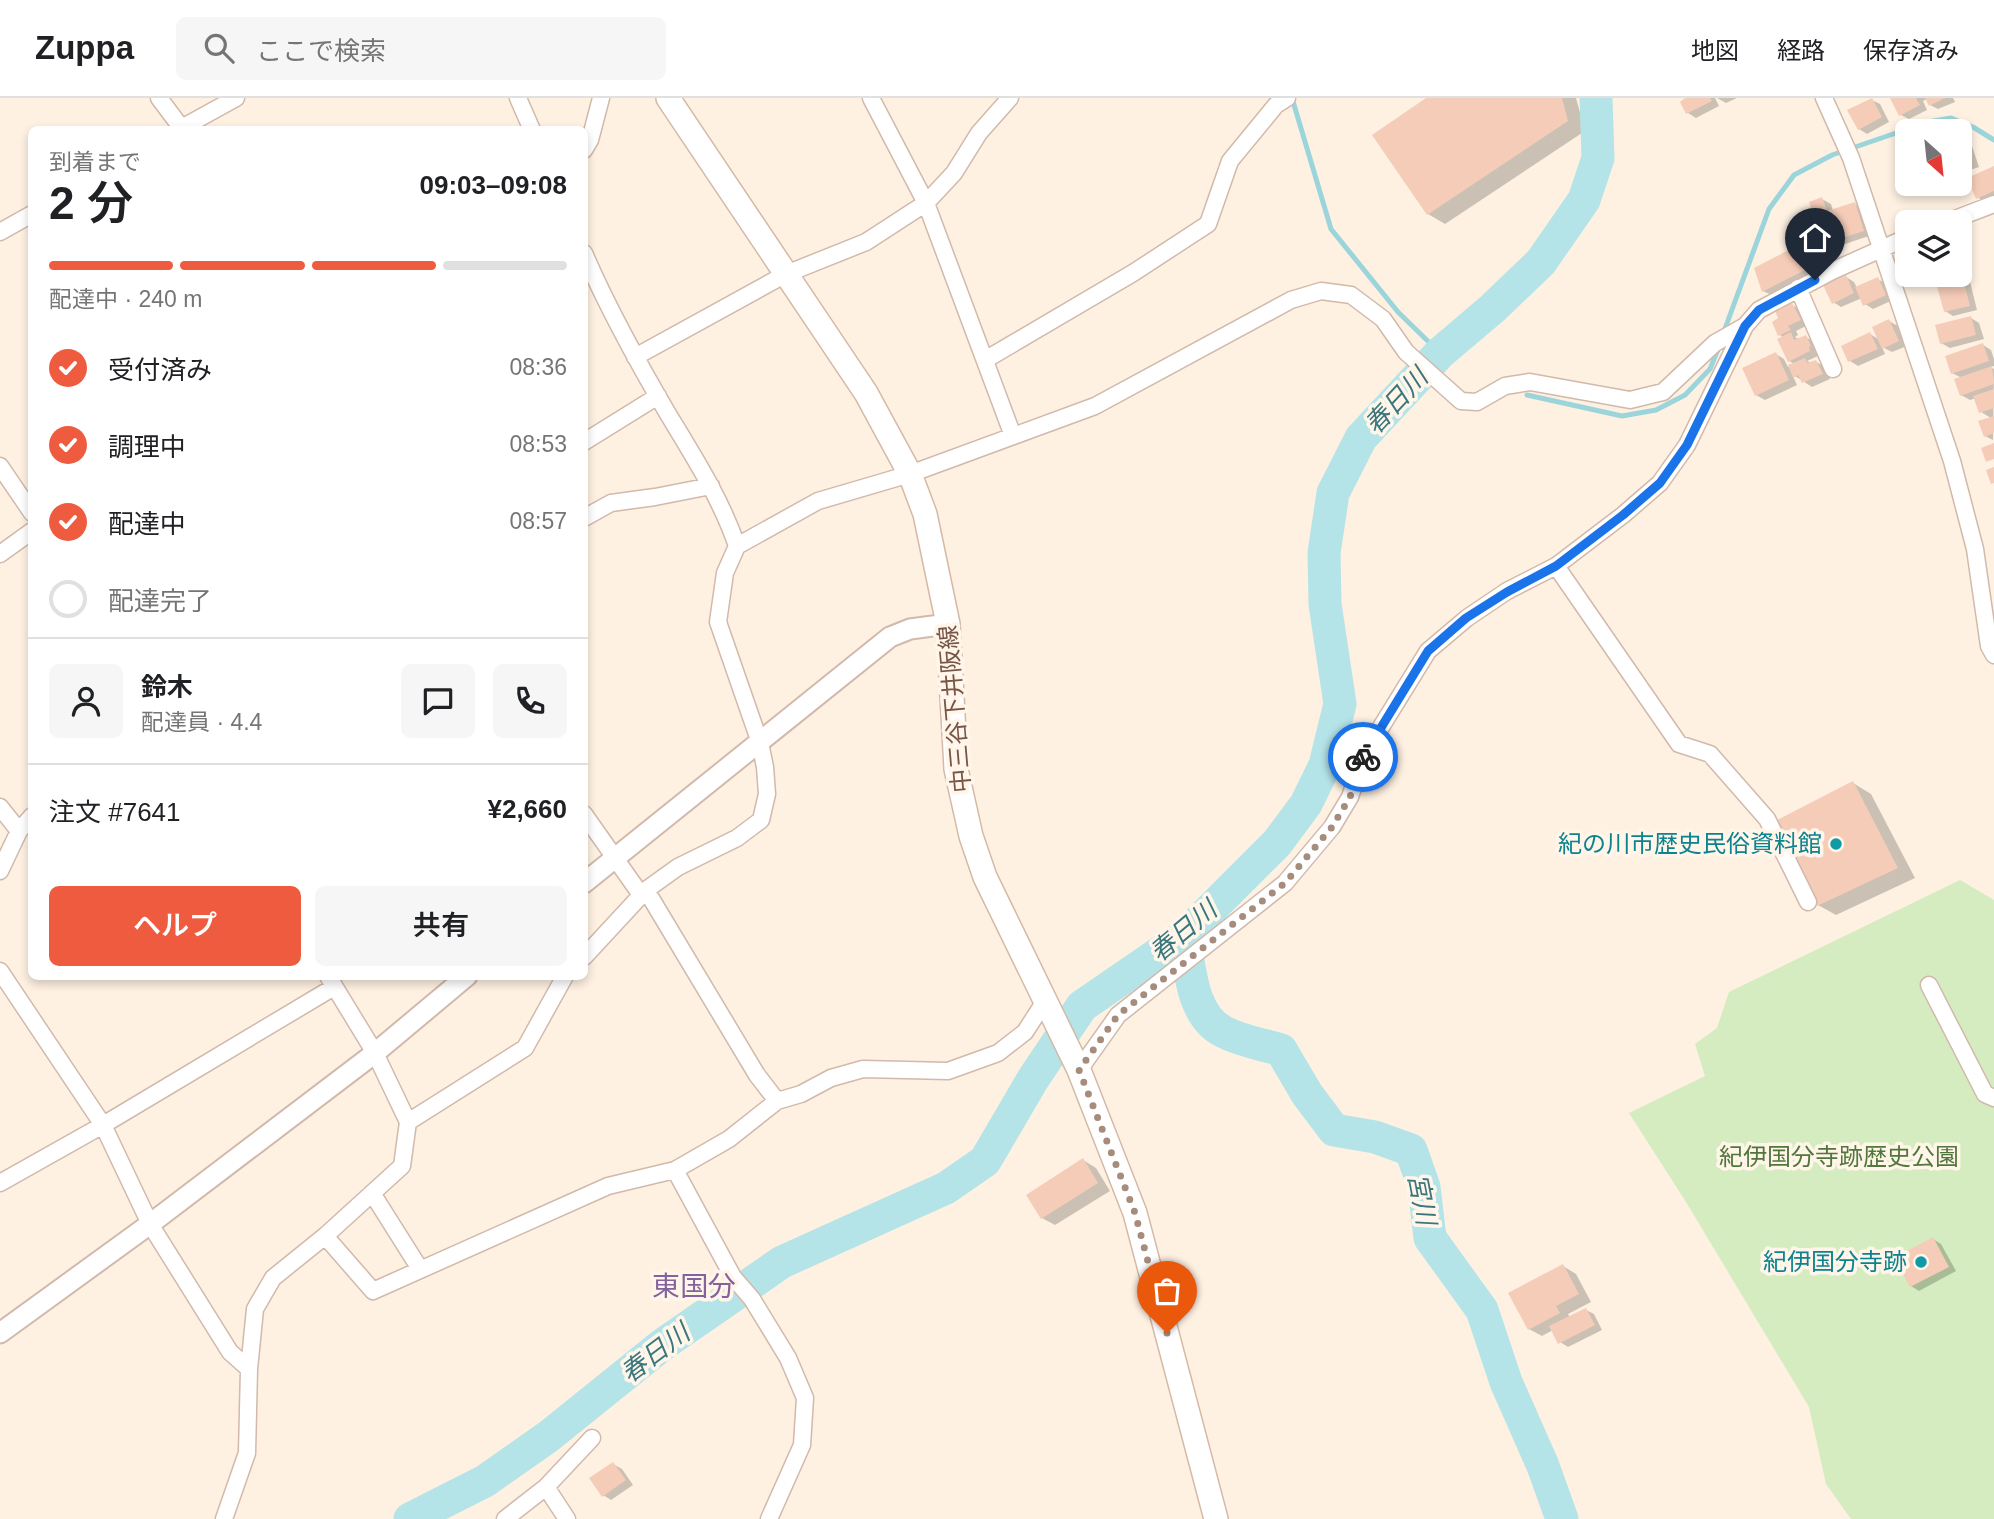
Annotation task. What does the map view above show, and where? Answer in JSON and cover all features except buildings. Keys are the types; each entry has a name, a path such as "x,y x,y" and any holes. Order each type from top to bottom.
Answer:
{"main road":[{"name":"中三谷下井阪線","path":"668,98 866,393 910,474 933,545 948,624 956,769 971,836 985,877 1076,1063 1135,1213 1216,1519"}],"street":[{"path":"159,98 179,126"},
{"path":"186,126 236,98"},
{"path":"518,98 530,126"},
{"path":"588,143 601,98"},
{"path":"871,98 926,203 1013,436"},
{"path":"635,357 786,274 866,242 926,203 954,173 979,133 1010,98"},
{"path":"1824,98 1851,158 1952,461 1975,549 1989,646 1994,655"},
{"path":"985,360 1133,273 1208,224 1230,161 1282,102"},
{"path":"1972,213 1994,205"},
{"path":"0,232 28,216"},
{"path":"1076,1063 1118,1015 1285,883 1332,827 1350,797 1365,753 1428,651 1466,618 1556,566 1660,483 1687,445 1745,326 1759,310 1798,288 1895,242"},
{"path":"588,262 635,357 711,486 737,546"},
{"path":"1798,288 1833,369"},
{"path":"588,953 643,893 678,867 737,838 761,820 767,794 765,766 760,743 718,622 725,573 737,546 818,501 910,474 1095,407 1291,300 1321,291 1350,295 1382,318 1406,352 1461,401 1477,402 1506,386 1530,382 1630,400 1663,391 1715,343 1745,326"},
{"path":"588,440 658,396"},
{"path":"0,466 28,507"},
{"path":"588,516 611,503 711,486"},
{"path":"0,554 28,534"},
{"path":"1556,566 1679,744 1710,754 1767,818 1808,902"},
{"path":"588,880 890,637 909,629 948,624"},
{"path":"0,807 19,831"},
{"path":"588,819 643,893 777,1101"},
{"path":"0,872 19,831 28,821"},
{"path":"0,971 103,1125 150,1224 230,1352 249,1369"},
{"path":"0,1333 150,1224 376,1053 462,980"},
{"path":"408,1122 525,1048 563,980"},
{"path":"0,1183 103,1125 331,982 376,1053 408,1122 402,1166 325,1236 273,1278 255,1309 249,1369 247,1452 224,1519"},
{"path":"1929,985 1984,1094 1994,1098"},
{"path":"325,1236 373,1291 608,1186 675,1170 729,1139 777,1101 800,1094 831,1078 863,1069 948,1071 998,1053 1025,1032 1046,1003"},
{"path":"675,1170 733,1277 752,1299 788,1357 805,1398 802,1445 769,1519"},
{"path":"372,1193 420,1269"},
{"path":"505,1519 546,1487 592,1438"},
{"path":"546,1487 567,1519"}],"green space":[{"name":"紀伊国分寺跡歴史公園","path":"1960,880 1994,900 1994,1519 1851,1519 1826,1484 1809,1407 1686,1202 1629,1113 1705,1076 1695,1044 1717,1028 1729,992"}],"waterway":[{"path":"1292,98 1331,229 1398,312 1440,353"},
{"name":"春日川","path":"410,1519 485,1481 549,1436 662,1345 782,1262 946,1188 985,1161 1033,1079 1082,1006 1184,936 1277,843 1306,804 1325,765 1340,704 1325,604 1324,553 1333,493 1361,438 1440,353 1541,262 1584,200 1598,158 1596,98"},
{"path":"1723,334 1769,209 1794,175 1832,155 1928,122 1951,118 1994,140"},
{"path":"1527,395 1622,416 1656,410 1685,395 1710,369 1719,347"},
{"name":"宮川","path":"1184,936 1198,1003 1213,1025 1237,1038 1281,1050 1307,1094 1334,1130 1375,1137 1411,1150 1424,1187 1430,1238 1482,1310 1506,1382 1543,1466 1562,1519"}],"way so far":[{"path":"1167,1333 1135,1213 1079,1070 1118,1015 1285,883 1332,827 1350,797 1363,757"}],"place":[{"name":"紀の川市歴史民俗資料館","path":"1836,844"},
{"name":"紀伊国分寺跡","path":"1921,1262"}],"district":[{"name":"東国分","path":"694,1286"}],"route":[{"path":"1363,757 1428,651 1466,618 1556,566 1660,483 1687,445 1745,326 1759,310 1815,280"}]}
